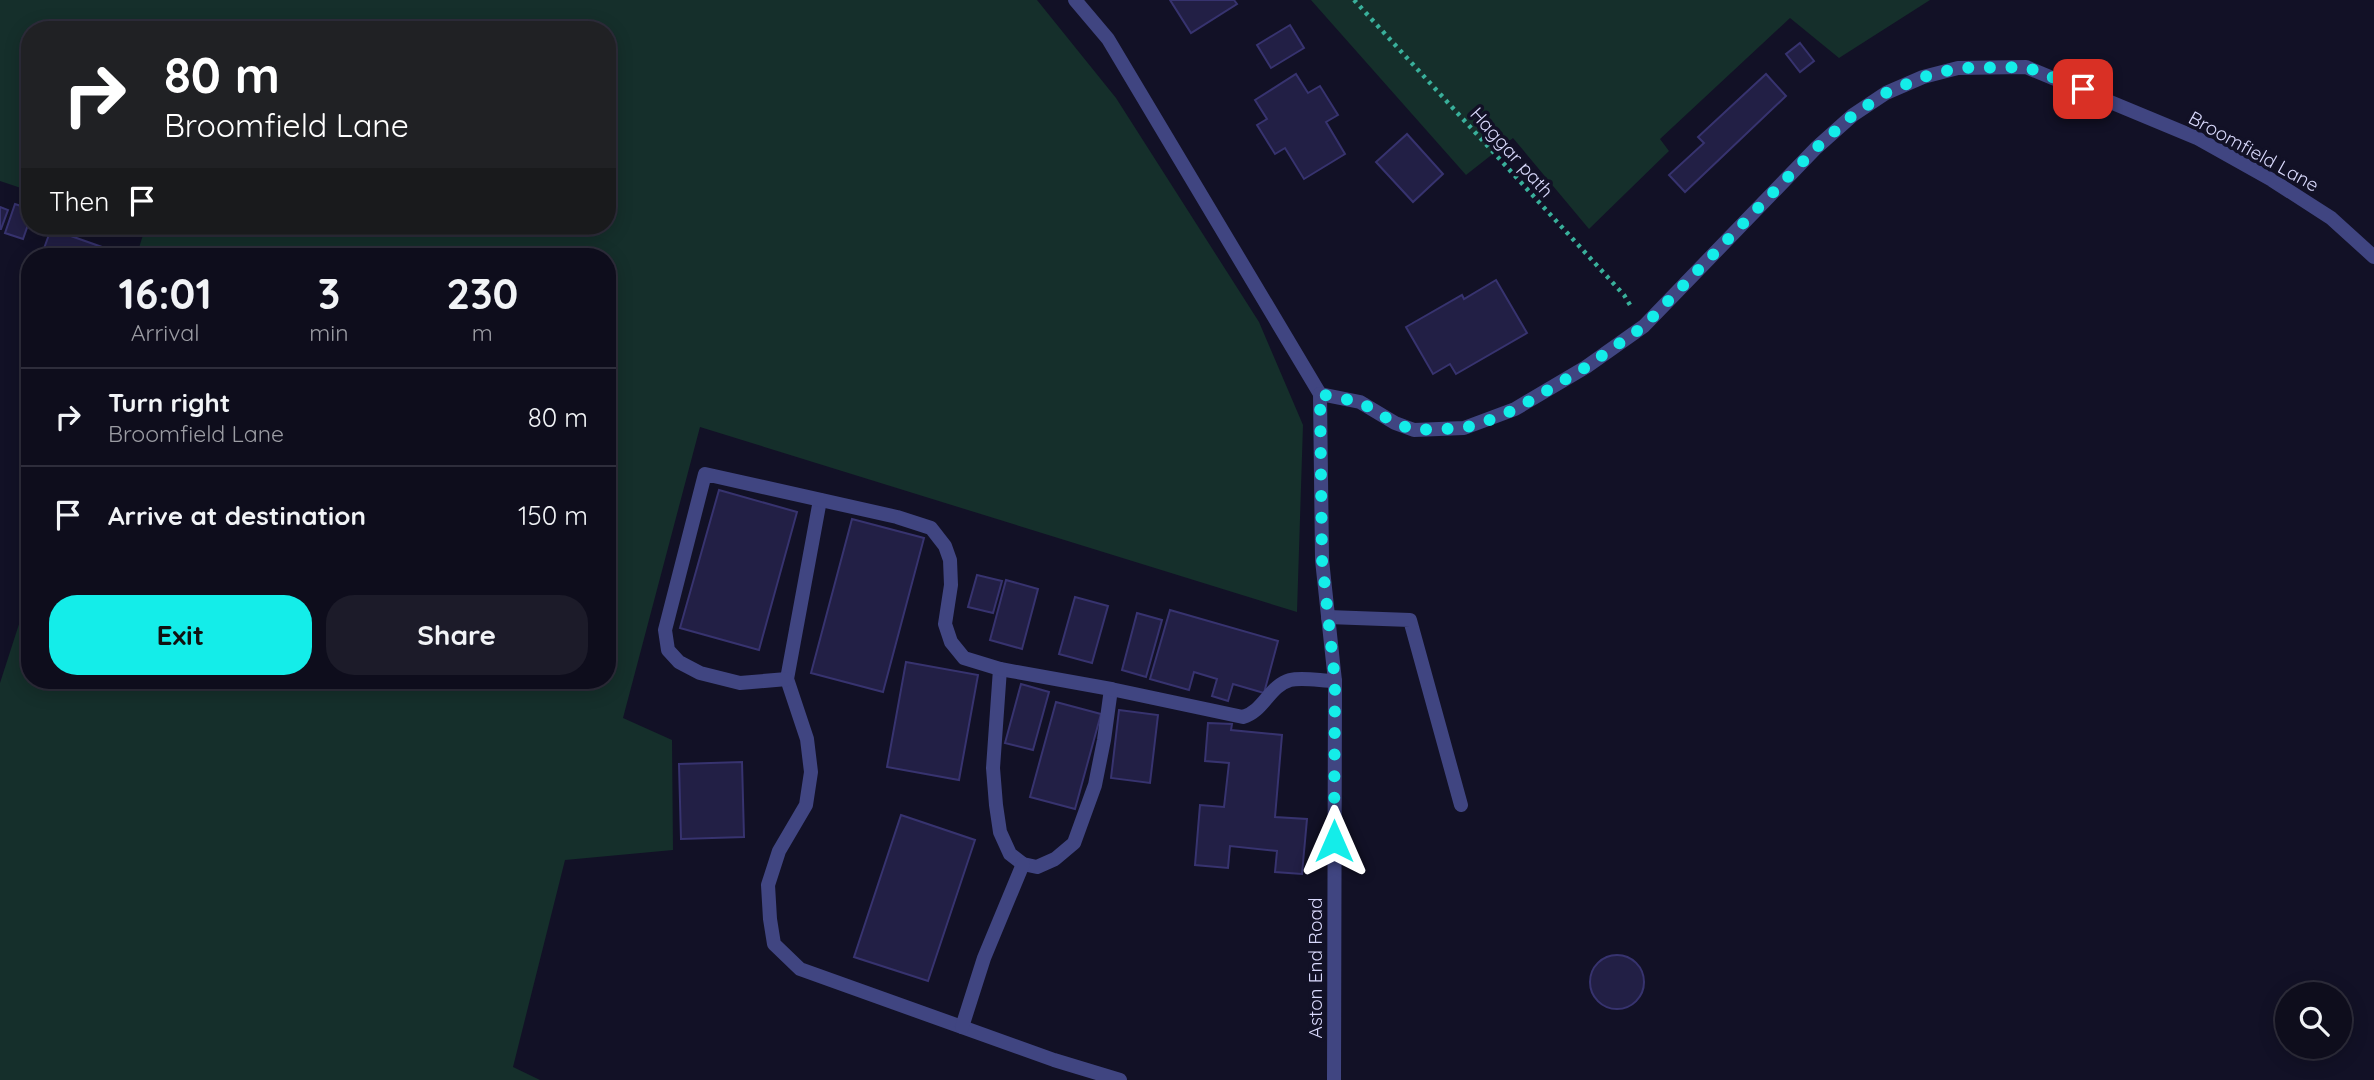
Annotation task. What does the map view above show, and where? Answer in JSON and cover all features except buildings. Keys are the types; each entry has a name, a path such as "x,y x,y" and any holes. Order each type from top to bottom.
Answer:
{"street":[{"path":"1075,0 1108,39 1320,394"},
{"name":"Broomfield Lane","path":"1320,394 1360,402 1395,423 1414,430 1464,428 1516,409 1586,367 1644,326 1816,148 1853,115 1886,93 1923,77 1958,68 2026,67 2197,138 2272,180 2331,218 2374,257"},
{"name":"Aston End Road","path":"1320,394 1322,560 1335,681 1334,1080"},
{"path":"787,679 740,683 700,673 679,662 668,650 666,630 705,474 897,517 931,528 946,546 950,560 951,585 945,624 951,642 964,658 1000,669 1243,717 1252,715 1278,687 1292,680 1335,681"},
{"path":"820,500 787,679 807,738 811,772 806,805 779,851 768,885 769,919 774,944 800,969 1054,1060 1120,1080"},
{"path":"1328,617 1410,621 1461,805"},
{"path":"1000,669 993,768 1000,832 1010,855 1023,864 1037,867 1055,859 1074,843 1095,785 1111,689"},
{"path":"962,1027 984,958 1023,864"}],"path":[{"name":"Haggar path","path":"1354,0 1624,295 1644,326"}],"green space":[{"path":"0,0 1037,0 1116,98 1259,322 1303,425 1297,612 700,427 623,718 672,740 673,850 565,860 513,1067 540,1080 0,1080 0,683 21,618 21,689 616,689 616,248 139,248 143,235 616,235 616,21 21,21 21,188 0,181"},
{"path":"1311,0 1930,0 1839,58 1790,18 1660,139 1669,151 1589,229 1513,138 1466,175"}],"route":[{"path":"1334,841 1335,681 1322,560 1320,394 1360,402 1395,423 1414,430 1464,428 1487,421 1516,409 1553,387 1644,326 1816,148 1853,115 1886,93 1923,77 1958,68 2026,67 2083,89"}]}
